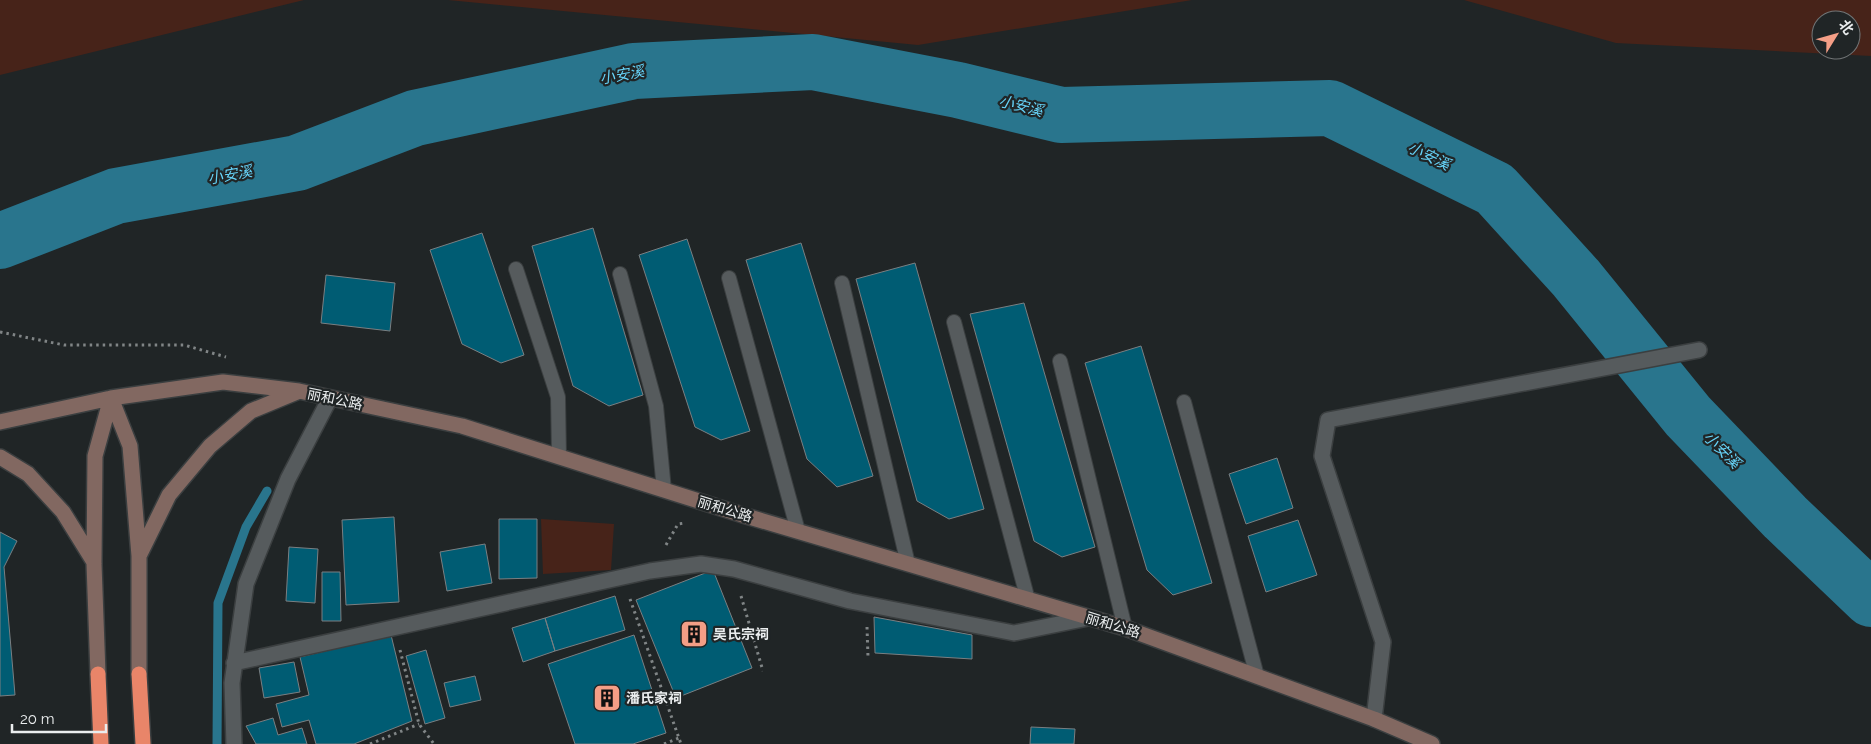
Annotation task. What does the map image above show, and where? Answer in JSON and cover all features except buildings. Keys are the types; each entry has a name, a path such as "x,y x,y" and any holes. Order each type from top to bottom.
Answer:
{"highway":[{"path":"98,674 101,744"},
{"path":"139,674 143,744"}],"main road":[{"name":"丽和公路","path":"0,422 111,398 223,382 299,391 462,426 798,531 1126,628 1374,719 1432,744"},
{"path":"139,556 169,496 210,446 251,411 299,391"},
{"path":"111,398 130,446 139,556 139,674"},
{"path":"98,674 94,564 95,456 111,398"},
{"path":"0,457 28,474 63,512 94,564"}],"street":[{"path":"1374,719 1383,642 1322,456 1328,420 1699,350"},
{"path":"234,744 232,683 246,584 288,478 330,398"},
{"path":"234,663 622,577 701,564 734,569 850,601 1014,633 1088,618"}],"lane":[{"path":"516,269 558,398 558,456"},
{"path":"620,274 656,406 664,490"},
{"path":"728,278 798,531"},
{"path":"842,284 908,564"},
{"path":"954,322 1028,600"},
{"path":"1060,361 1126,628"},
{"path":"1184,402 1257,676"}],"path":[{"path":"0,332 64,345 184,346 233,359 239,384"},
{"path":"734,569 763,671"},
{"path":"622,577 681,744"},
{"path":"394,627 418,724 434,744"},
{"path":"370,744 418,724"},
{"path":"664,744 678,738"}],"shaded area":[{"path":"0,0 304,0 0,75"},
{"path":"448,0 1192,0 918,45"},
{"path":"1464,0 1871,0 1871,56 1861,55 1861,10 1811,10 1811,53 1616,43"},
{"path":"541,519 614,524 611,570 543,574"}],"waterway":[{"name":"小安溪","path":"0,241 116,196 297,163 415,118 634,71 813,62 958,90 1061,115 1330,108 1495,189 1576,278 1688,416 1785,517 1871,599"},
{"path":"217,744 218,603 246,527 267,491"}],"place":[{"name":"吴氏宗祠","path":"694,634"},
{"name":"潘氏家祠","path":"607,698"}]}
